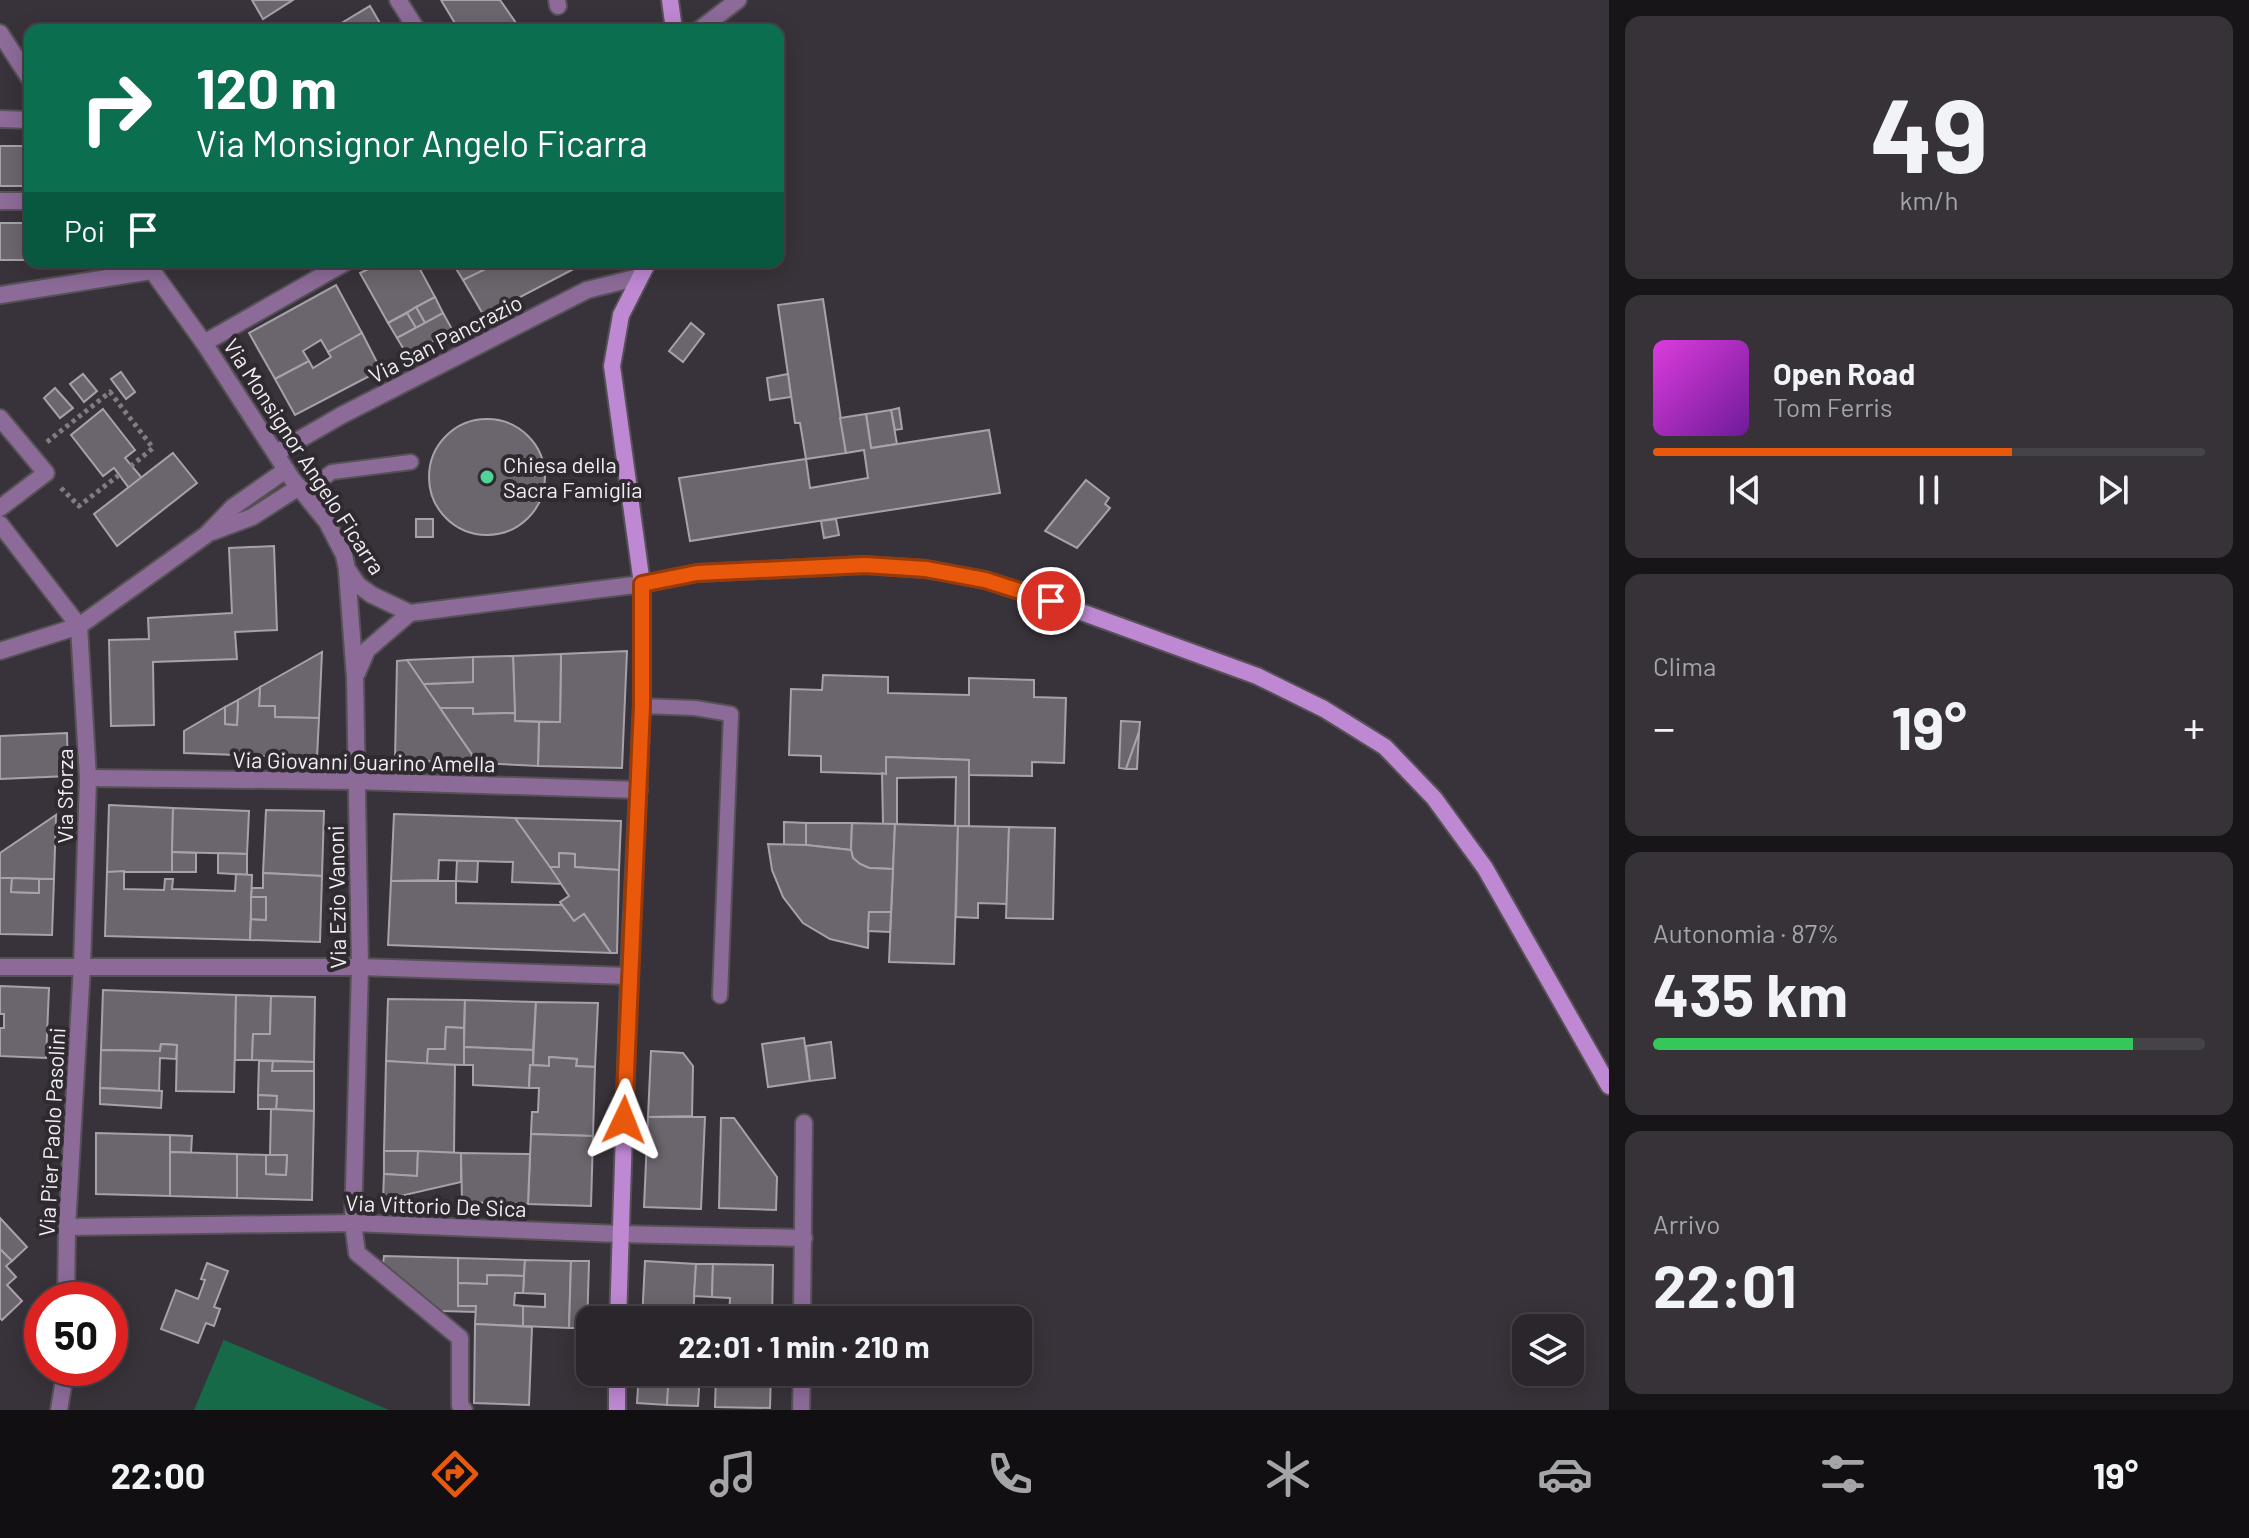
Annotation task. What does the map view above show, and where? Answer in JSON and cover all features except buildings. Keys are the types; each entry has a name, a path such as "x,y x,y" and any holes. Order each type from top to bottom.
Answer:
{"main road":[{"path":"670,0 673,24"},
{"path":"618,1306 642,706 642,584 612,366 621,315 643,269"},
{"path":"642,584 697,573 865,565 926,569 985,580 1051,601 1257,676 1324,709 1385,747 1434,798 1485,868 1609,1086"},
{"path":"617,1386 617,1410"}],"street":[{"path":"398,0 413,24"},
{"path":"707,24 738,0"},
{"path":"0,33 24,70"},
{"path":"0,119 24,120"},
{"path":"0,201 24,201"},
{"path":"0,295 143,268"},
{"name":"Via Monsignor Angelo Ficarra","path":"149,268 204,343 286,470 327,522 344,555 347,569 358,585 410,613"},
{"path":"204,343 335,268"},
{"name":"Via San Pancrazio","path":"276,453 342,415 587,290 643,269"},
{"path":"0,418 46,473 0,508"},
{"path":"0,651 79,626 206,535 233,507 286,470"},
{"path":"206,535 252,517 301,490"},
{"path":"0,524 79,626"},
{"name":"Via Ezio Vanoni","path":"347,569 355,678 360,967 353,1223 357,1253 460,1338 460,1405 464,1410"},
{"path":"355,678 367,650 410,613 642,584"},
{"name":"Via Sforza","path":"79,626 88,778 82,966"},
{"name":"Via Giovanni Guarino Amella","path":"88,778 355,781 639,790"},
{"name":"Via Pier Paolo Pasolini","path":"66,1282 82,966"},
{"path":"0,967 360,967 629,976"},
{"path":"802,1306 804,1123"},
{"name":"Via Vittorio De Sica","path":"67,1227 353,1223 804,1238"},
{"path":"59,1410 63,1386"},
{"path":"801,1410 802,1386"}],"lane":[{"path":"301,490 332,472 411,462"},
{"path":"642,706 695,708 731,714 720,996"}],"path":[{"path":"31,455 110,392 153,448 131,466"},
{"path":"46,473 79,506 119,475"}],"green space":[{"path":"224,1340 389,1410 194,1410"}],"place":[{"name":"Chiesa della Sacra Famiglia","path":"487,477"}],"route":[{"path":"624,1120 642,706 642,584 697,573 865,565 926,569 985,580 1051,601"}]}
